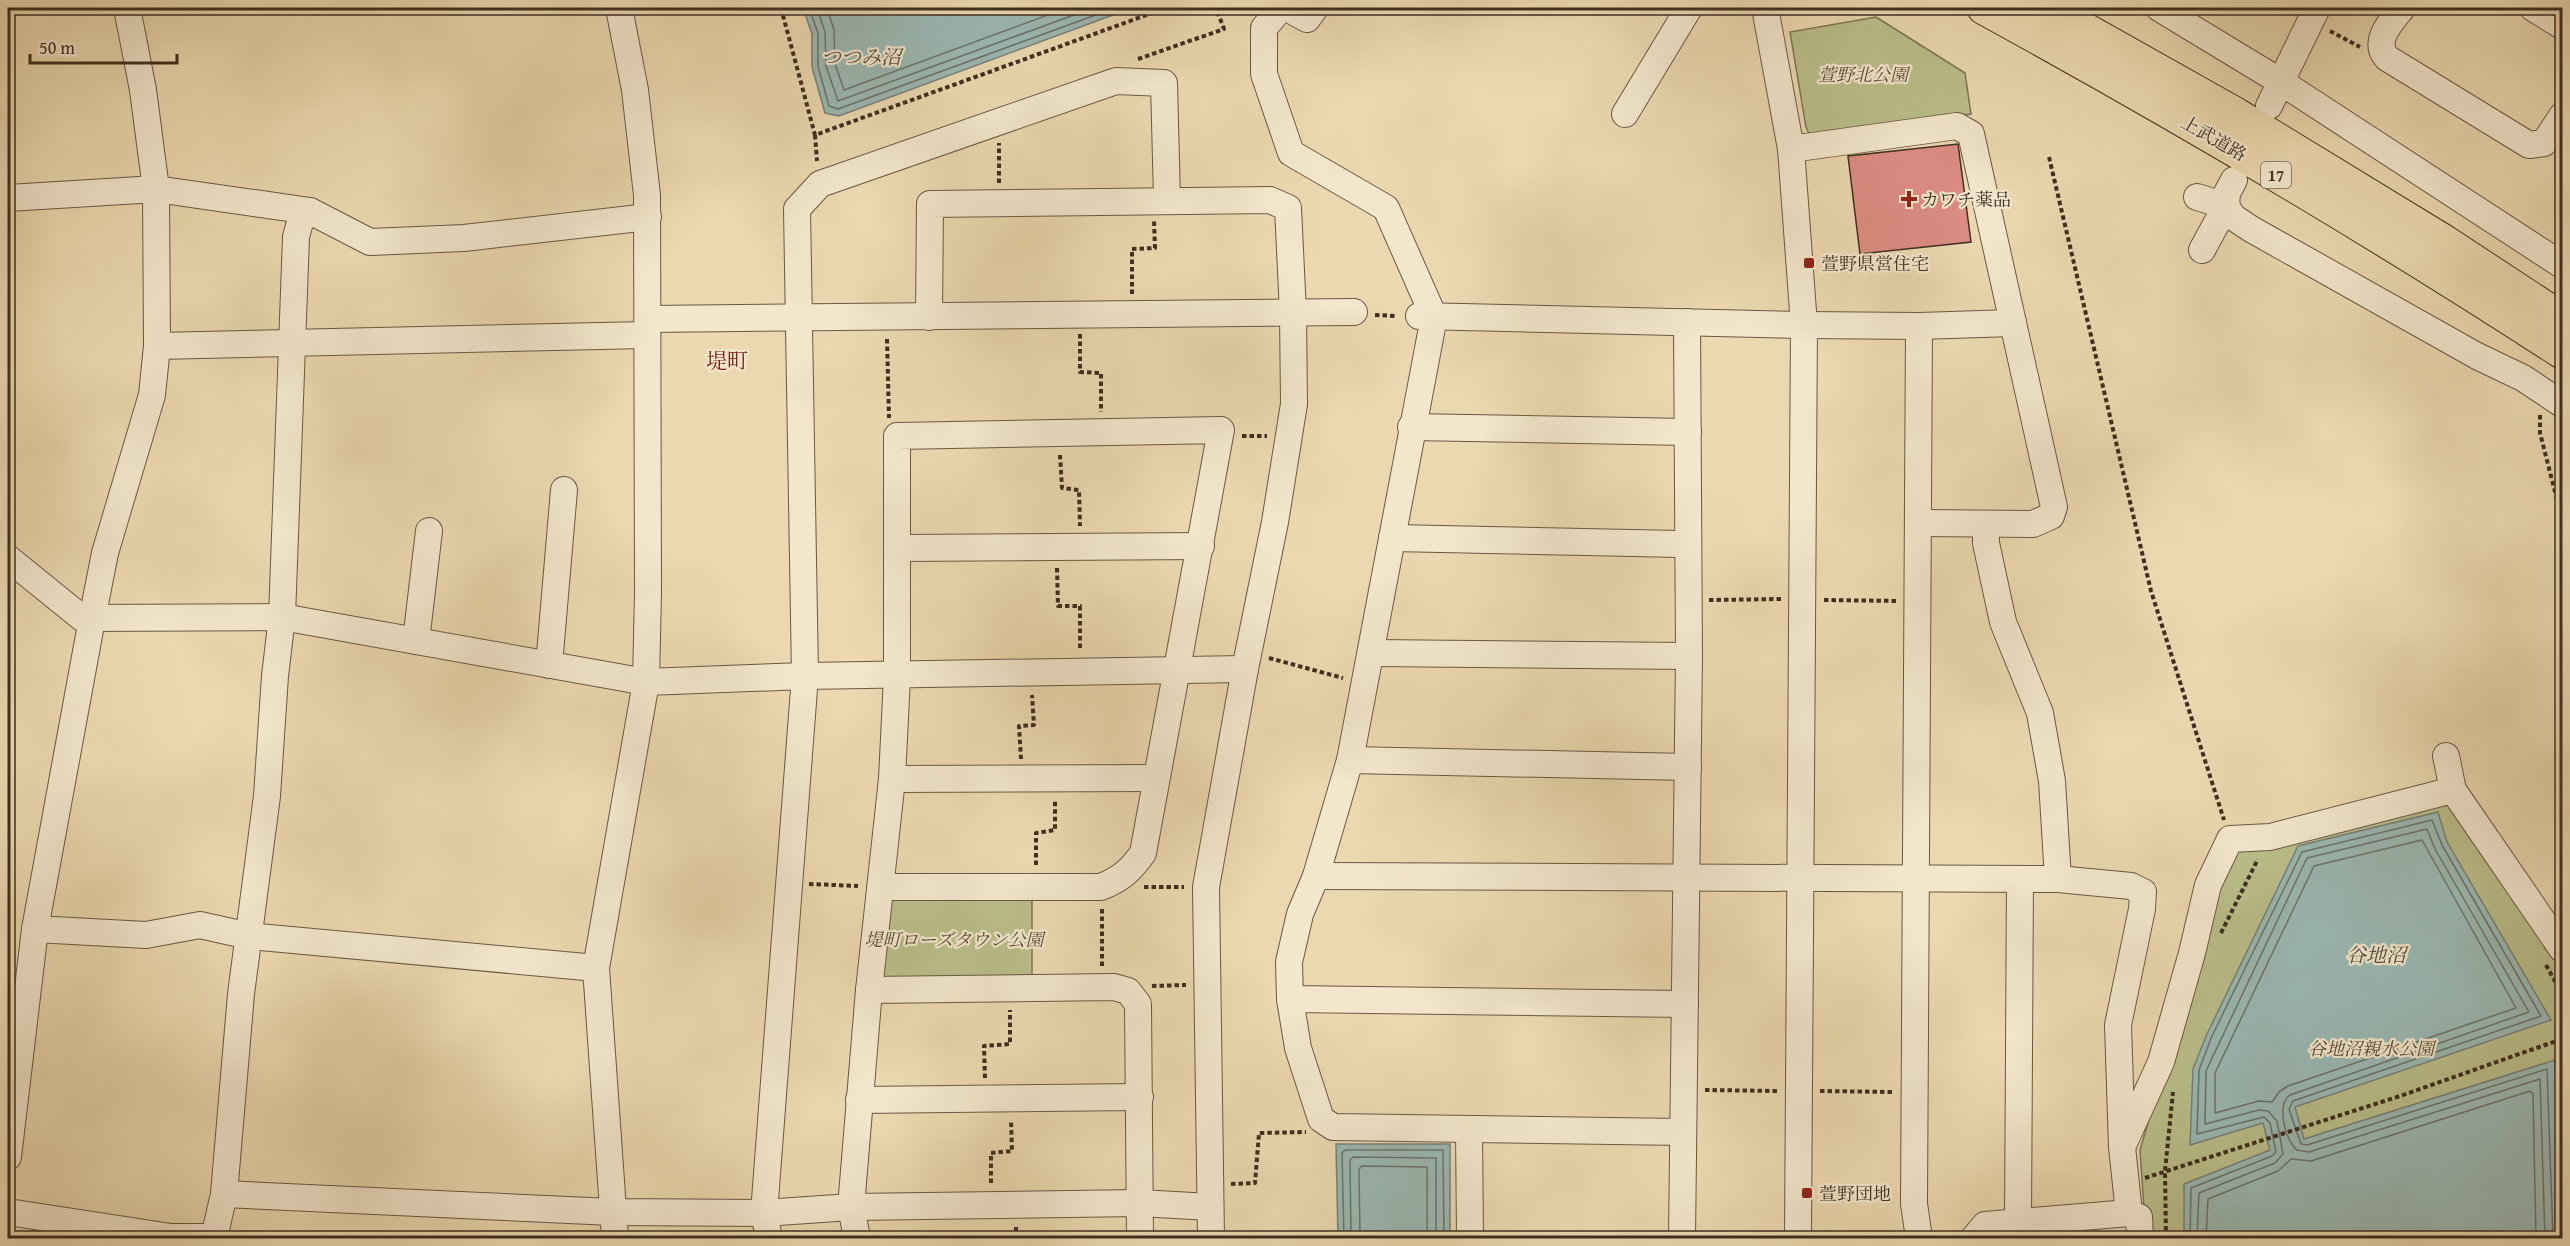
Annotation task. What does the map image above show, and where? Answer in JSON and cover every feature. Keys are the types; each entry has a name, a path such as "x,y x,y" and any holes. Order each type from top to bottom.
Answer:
{"highway":[{"name":"上武道路","path":"1984,8 2090,66 2421,261 2562,352"},
{"name":"上武道路","path":"2047,8 2237,116 2445,242 2562,319"}],"street":[{"path":"8,1157 14,1038 92,619 105,553 152,395 157,346 156,189 143,90 128,8"},
{"path":"615,1239 596,968 646,682 648,216 635,90 619,8"},
{"path":"1281,8 1264,28 1264,74 1291,153 1386,208 1426,316 1411,427 1372,653 1350,760 1316,876 1300,914 1289,962 1290,999 1298,1048 1321,1119 1333,1127 1683,1132"},
{"path":"1287,8 1307,19 1315,8"},
{"path":"1625,114 1689,8"},
{"path":"1765,8 1791,149 1804,325 1798,1239"},
{"path":"2159,8 2281,82 2562,264"},
{"path":"2402,8 2384,33 2382,48 2387,58 2529,145 2544,144 2562,116"},
{"path":"2533,8 2562,26"},
{"path":"2269,106 2319,16"},
{"path":"769,1239 764,1213 805,676 797,318 797,209 820,184 1116,81 1164,83 1160,199"},
{"path":"1791,149 1957,126 1971,134 2054,507 2051,516 2043,521 1986,525 1919,523"},
{"path":"2202,250 2226,206 2227,193 2234,180"},
{"path":"8,198 156,189 310,211 370,242 464,238 648,216"},
{"path":"2197,196 2226,206 2233,217 2251,229 2477,356 2523,378 2562,404"},
{"path":"929,317 930,204 1160,199 1270,200 1288,208 1294,404 1275,522 1247,660 1206,887 1211,1239"},
{"path":"8,1212 92,1232 214,1238 224,1194 249,936 267,796 275,676 282,617 296,237 300,222 310,211"},
{"path":"157,346 291,344 797,318 1354,312"},
{"path":"1426,316 1804,325 1919,326 2013,322"},
{"path":"1682,1239 1689,656 1687,322"},
{"path":"1919,326 1920,602 1914,1204 1919,1239"},
{"path":"1411,427 1688,432"},
{"path":"857,1239 850,1207 869,990 880,887 892,779 897,676 897,436 1221,430 1143,853 1130,871 1116,881 1101,886 880,887"},
{"path":"549,664 564,490"},
{"path":"1986,525 1986,543 2003,622 2040,713 2052,781 2058,879"},
{"path":"416,641 429,531"},
{"path":"1392,538 1680,544"},
{"path":"898,548 1201,546"},
{"path":"8,558 82,618 282,617 646,682 805,676 1177,670 1247,660"},
{"path":"1372,653 1689,656"},
{"path":"2446,756 2453,790 2562,949"},
{"path":"1350,760 1688,767"},
{"path":"892,779 1156,778"},
{"path":"2122,1147 2161,1062 2192,953 2208,885 2230,839 2270,837 2453,790"},
{"path":"1316,876 2058,879 2131,886 2143,892 2118,1025 2122,1147 2129,1213"},
{"path":"2018,1222 2020,879"},
{"path":"35,929 146,935 200,925 249,936 596,968"},
{"path":"869,990 1108,987 1128,991 1138,1004 1140,1239"},
{"path":"1290,999 1685,1004"},
{"path":"860,1100 1140,1097"},
{"path":"1469,1130 1470,1239"},
{"path":"224,1194 612,1212 764,1213 850,1207 1140,1203 1210,1196"},
{"path":"1974,1239 1985,1225 2129,1213 2139,1217 2140,1239"}],"path":[{"path":"781,8 814,135 1166,8"},
{"path":"1137,60 1224,29 1216,8"},
{"path":"2319,16 2367,51 2382,48"},
{"path":"999,121 999,204"},
{"path":"2049,157 2151,591 2230,839"},
{"path":"1132,315 1132,249 1155,248 1160,199"},
{"path":"1080,315 1080,372 1101,373 1101,433"},
{"path":"887,317 889,424 897,441"},
{"path":"2540,433 2562,519"},
{"path":"1059,434 1062,488 1079,490 1058,606 1080,606 1080,672"},
{"path":"1220,437 1277,435"},
{"path":"1687,600 1786,599"},
{"path":"1815,600 1920,602"},
{"path":"1247,660 1365,685"},
{"path":"1022,778 1019,726 1034,725 1031,673"},
{"path":"1036,887 1036,833 1055,830 1054,778"},
{"path":"2217,940 2270,837"},
{"path":"789,883 880,887"},
{"path":"1206,887 1101,886 1108,987 1208,985"},
{"path":"991,1205 991,1153 1012,1151 984,1046 1010,1044 1009,988"},
{"path":"2126,1184 2562,1039"},
{"path":"2166,1239 2165,1171 2173,1084"},
{"path":"1684,1090 1788,1091"},
{"path":"1813,1091 1915,1092"},
{"path":"1210,1196 1255,1183 1258,1133 1318,1132"}],"green space":[{"name":"萱野北公園","path":"1876,17 1965,73 1971,114 1810,136 1806,127 1790,32"},
{"name":"谷地沼","path":"2448,803 2562,961 2562,1238 2146,1238 2140,1150 2218,886 2238,848"},
{"name":"堤町ローズタウン公園","path":"894,893 1032,893 1032,984 887,984 876,971 884,901"}],"water":[{"name":"つつみ沼","path":"803,8 1132,8 839,116 825,113 812,67 812,34"},
{"name":"谷地沼","path":"2438,812 2447,842 2551,1020 2295,1107 2304,1139 2555,1060 2559,1238 2184,1238 2184,1184 2270,1150 2263,1123 2190,1145 2193,1069 2207,1034 2298,846"},
{"path":"1336,1144 1450,1144 1450,1238 1338,1238"}],"building":[{"name":"カワチ薬品","path":"1958,144 1971,242 1860,254 1848,156"}],"place":[{"name":"カワチ薬品","path":"1909,199"},
{"name":"萱野県営住宅","path":"1809,263"},
{"name":"萱野団地","path":"1807,1193"}],"district":[{"name":"堤町","path":"727,360"}],"park label":[{"name":"谷地沼親水公園","path":"2371,1048"}]}
